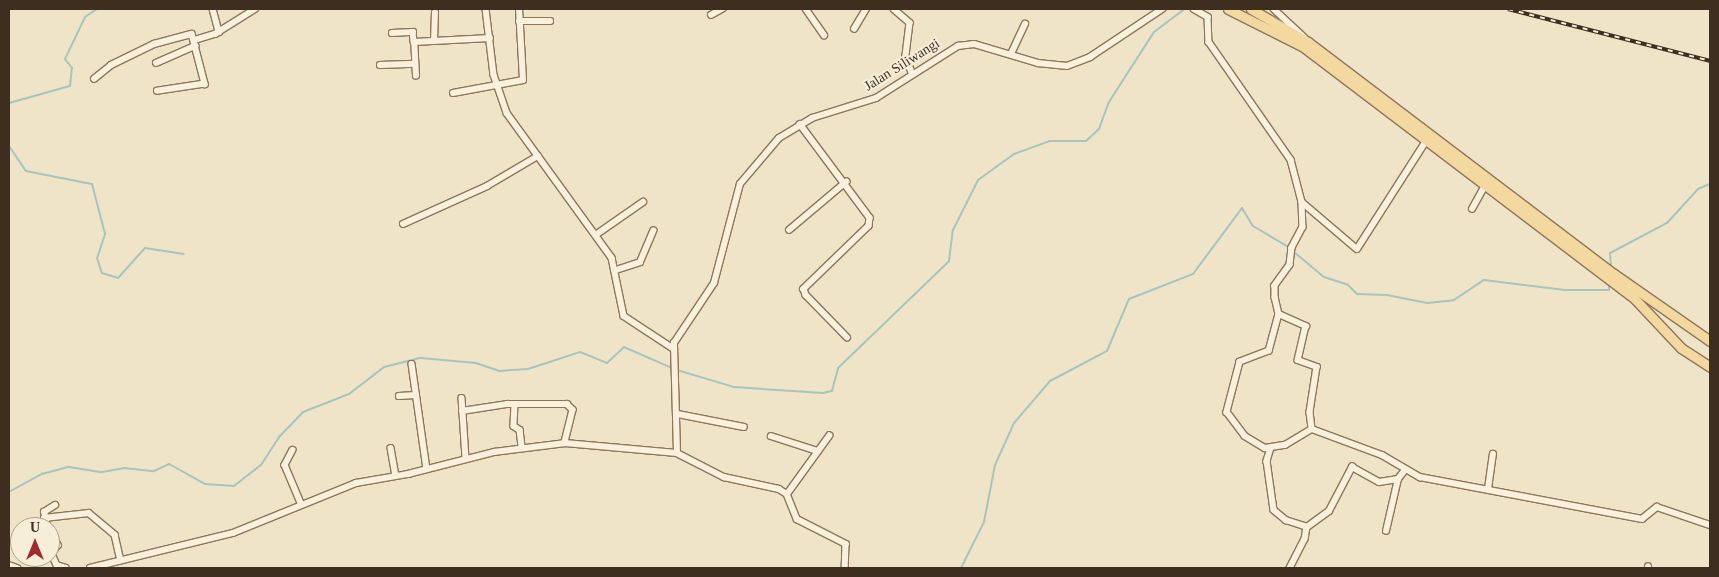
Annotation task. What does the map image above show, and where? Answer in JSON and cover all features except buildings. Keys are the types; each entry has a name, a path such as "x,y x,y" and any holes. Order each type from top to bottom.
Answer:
{"main road":[{"path":"1228,9 1302,46 1485,186 1710,341"},
{"path":"1251,9 1308,42 1554,232 1633,297 1681,348 1710,367"}],"street":[{"path":"213,9 219,32"},
{"path":"156,63 219,32 255,9"},
{"path":"486,9 496,83 507,113 597,234 616,270 624,316 674,349"},
{"path":"454,93 524,78 519,9"},
{"path":"711,15 722,9"},
{"path":"806,9 824,35"},
{"path":"854,29 866,9"},
{"path":"894,9 910,23 906,57 912,73"},
{"name":"Jalan Siliwangi","path":"677,453 678,414 674,349 677,338 714,283 740,184 779,138 800,124 876,98 912,73 964,45 1011,54 1053,66 1077,63 1162,9"},
{"path":"1194,9 1208,17 1208,42 1232,81 1286,150 1302,202 1304,227 1291,250 1290,265 1274,291 1279,314 1269,351 1240,362 1227,408 1245,436 1259,446 1271,448 1312,429 1375,452 1420,477 1642,519 1657,507 1710,525"},
{"path":"1274,9 1308,42"},
{"path":"434,41 435,13"},
{"path":"519,21 550,21"},
{"path":"1011,54 1025,24"},
{"path":"392,33 413,32 416,76"},
{"path":"94,79 111,65 154,44 191,33 205,84 158,91"},
{"path":"414,42 490,38"},
{"path":"380,65 415,64"},
{"path":"800,124 846,182 870,223 807,285 804,292 847,337"},
{"path":"1302,202 1353,248 1358,248 1426,140"},
{"path":"404,224 487,186 538,156"},
{"path":"789,230 846,182"},
{"path":"1472,209 1485,186"},
{"path":"597,234 643,202"},
{"path":"616,270 640,262 653,230"},
{"path":"1279,314 1306,326 1298,360 1317,367 1310,412 1312,429"},
{"path":"412,364 427,468"},
{"path":"399,396 416,395"},
{"path":"462,398 466,458"},
{"path":"462,411 516,404 572,406 565,442"},
{"path":"516,404 514,426 520,430 522,446"},
{"path":"678,414 744,427"},
{"path":"771,436 818,451"},
{"path":"787,494 829,436"},
{"path":"90,568 233,533 345,486 522,446 565,442 677,453 724,477 779,489 787,494 796,519 846,544 845,568"},
{"path":"391,448 396,476"},
{"path":"1271,448 1268,461 1274,510 1286,520 1307,527"},
{"path":"293,450 286,465 301,503"},
{"path":"1488,489 1494,454"},
{"path":"1290,568 1306,539 1307,527 1329,511 1352,468 1379,482 1398,479"},
{"path":"1386,531 1398,479 1405,470"},
{"path":"44,517 45,510 55,504"},
{"path":"53,517 89,513 115,535 121,560"},
{"path":"9,565 18,568"}],"waterway":[{"path":"9,103 70,86 72,68 65,59 85,17 97,9"},
{"path":"677,370 734,387 823,393 832,391 838,368 949,261 953,230 978,180 1014,154 1049,141 1086,141 1099,129 1109,102 1154,32 1184,9"},
{"path":"9,146 26,171 92,184 105,234 97,258 102,273 118,278 145,248 184,254"},
{"path":"1611,267 1610,253 1667,223 1698,189 1710,184"},
{"path":"961,568 984,522 995,465 1014,423 1050,381 1107,351 1129,299 1193,274 1242,208 1253,226 1290,248"},
{"path":"1294,252 1324,277 1348,285 1357,294 1387,295 1427,303 1454,300 1484,280 1565,290 1609,290 1609,284"},
{"path":"9,492 42,474 69,467 102,472 124,468 154,471 169,464 205,484 234,486 261,465 280,436 303,412 349,394 384,367 421,358 476,363 499,371 528,369 580,352 607,363 624,347 672,368"}],"railway":[{"path":"1508,9 1710,61"}]}
